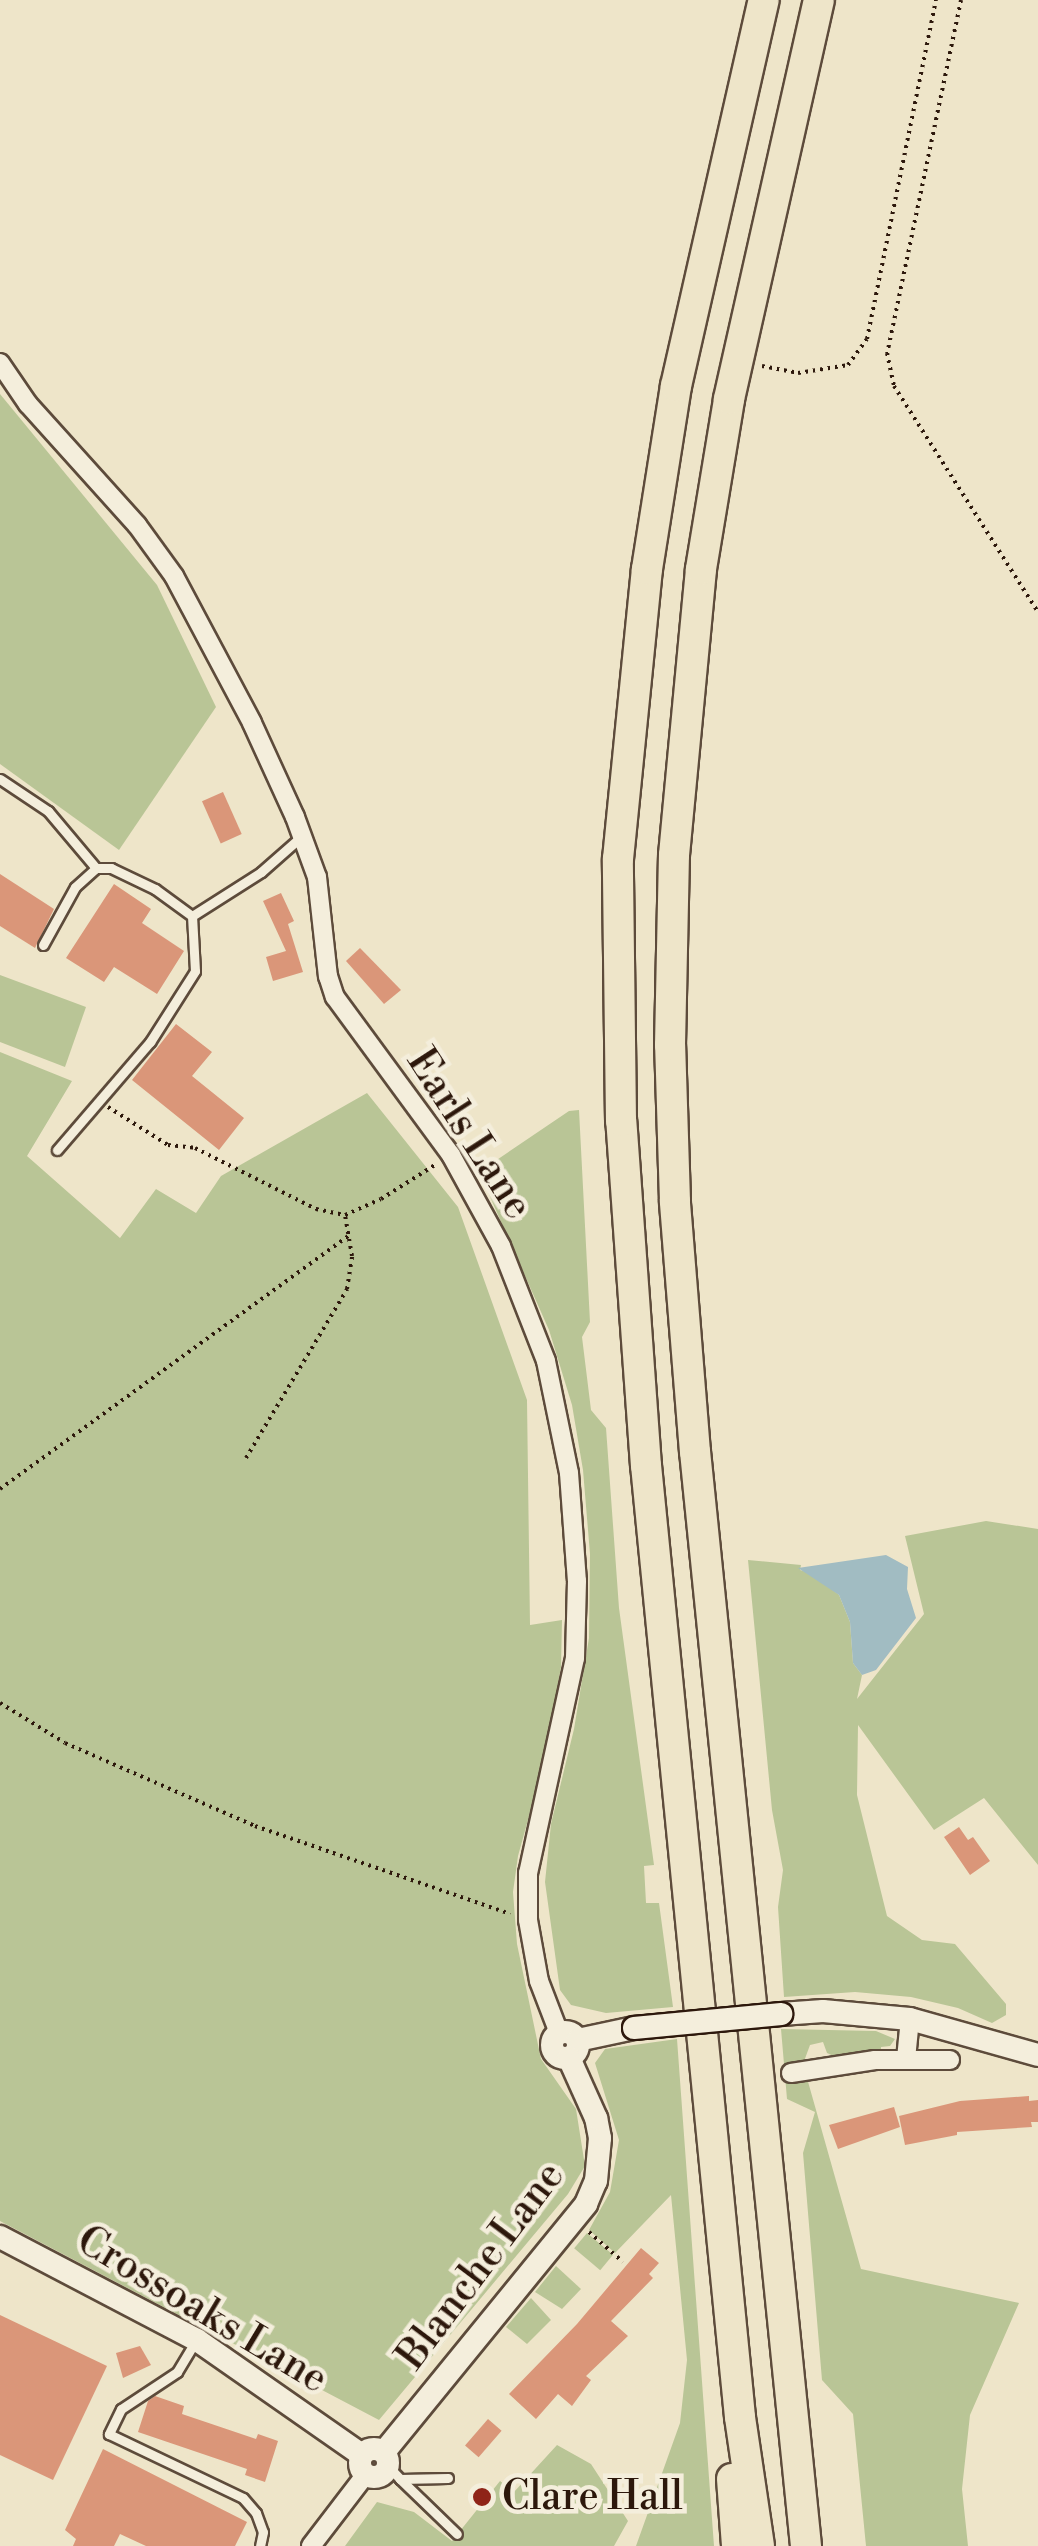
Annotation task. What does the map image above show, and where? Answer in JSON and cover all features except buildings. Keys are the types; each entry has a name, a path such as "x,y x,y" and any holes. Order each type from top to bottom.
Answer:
{"highway":[{"path":"759,2546 740,2417 645,1446 621,1121 618,859 647,569 676,386 764,0"},
{"path":"806,2546 695,1452 675,1202 670,1065 680,798 702,569 737,362 819,0"},
{"path":"737,2546 731,2464 740,2417"}],"street":[{"name":"Earls Lane","path":"0,363 28,404 137,525 174,576 252,723 302,836 317,877 328,976 335,996 451,1155 501,1246 546,1361 570,1473 578,1581 575,1658 528,1873 528,1920 538,1981 568,2044"},
{"path":"568,2044 634,2028 838,2012 910,2018 1038,2055"},
{"path":"906,2059 910,2018"},
{"name":"Blanche Lane","path":"311,2546 380,2465 574,2219 596,2182 600,2138 568,2044"},
{"path":"792,2074 840,2064 950,2060"},
{"name":"Crossoaks Lane","path":"0,2237 196,2340 380,2465"}],"lane":[{"path":"0,778 48,812 96,868"},
{"path":"192,916 261,872 302,836"},
{"path":"43,944 76,888 96,868 111,868 155,888 192,916 195,971 150,1042 96,1099 57,1150"},
{"path":"196,2340 177,2372 121,2408 109,2434 243,2498 256,2513 263,2532 260,2546"},
{"path":"380,2465 448,2478"},
{"path":"380,2465 457,2534"}],"path":[{"path":"737,362 798,373 848,365 867,339 936,0"},
{"path":"960,0 887,354 894,386 1038,612"},
{"path":"96,1099 168,1145 195,1148 316,1209 345,1215 381,1199 451,1155"},
{"path":"246,1458 348,1289 350,1236 345,1215"},
{"path":"0,1490 350,1236"},
{"path":"0,1703 65,1743 255,1826 528,1920"},
{"path":"574,2219 623,2262"}],"green space":[{"path":"0,394 157,585 216,707 119,850 0,764"},
{"path":"0,975 86,1007 65,1067 0,1042"},
{"path":"0,1052 72,1081 27,1156 120,1238 156,1189 196,1213 221,1176 367,1093 458,1207 527,1400 530,1625 562,1620 561,1667 544,1762 518,1856 513,1892 517,1944 541,2059 576,2109 585,2166 568,2194 379,2420 0,2221"},
{"path":"579,1110 590,1322 582,1337 591,1410 606,1428 619,1608 654,1865 644,1866 646,1903 659,1903 673,2007 606,2013 571,2005 560,1990 545,1882 551,1824 574,1729 589,1638 590,1554 583,1470 572,1405 549,1330 479,1172 569,1111"},
{"path":"986,1521 1038,1529 1038,1865 984,1798 934,1830 858,1725 857,1795 887,1916 922,1940 955,1944 1006,2004 1006,2015 992,2023 958,2008 911,1997 855,1992 784,1997 778,1907 783,1870 772,1810 748,1560 801,1565 800,1570 813,1574 839,1595 850,1622 853,1663 862,1675 857,1699 924,1614 905,1536"},
{"path":"781,2029 876,2031 895,2039 890,2046 881,2047 881,2053 836,2057 827,2053 823,2042 810,2045 803,2064 861,2269 1019,2303 970,2415 962,2489 968,2546 866,2546 853,2414 822,2380 803,2153 815,2112 787,2099"},
{"path":"677,2039 714,2546 636,2546 680,2423 687,2360 671,2195 615,2253 589,2230 610,2192 619,2140 595,2063 605,2049"},
{"path":"587,2233 613,2255 600,2270 574,2248"},
{"path":"556,2266 581,2289 562,2309 535,2292"},
{"path":"531,2298 551,2320 527,2344 506,2327"},
{"path":"557,2445 591,2464 628,2521 614,2546 345,2546 377,2502 414,2512 452,2541 500,2481 514,2492"}],"water":[{"path":"886,1555 908,1567 907,1589 916,1618 876,1670 862,1675 853,1663 850,1622 839,1595 798,1568"}],"place":[{"name":"Clare Hall","path":"482,2497"}]}
